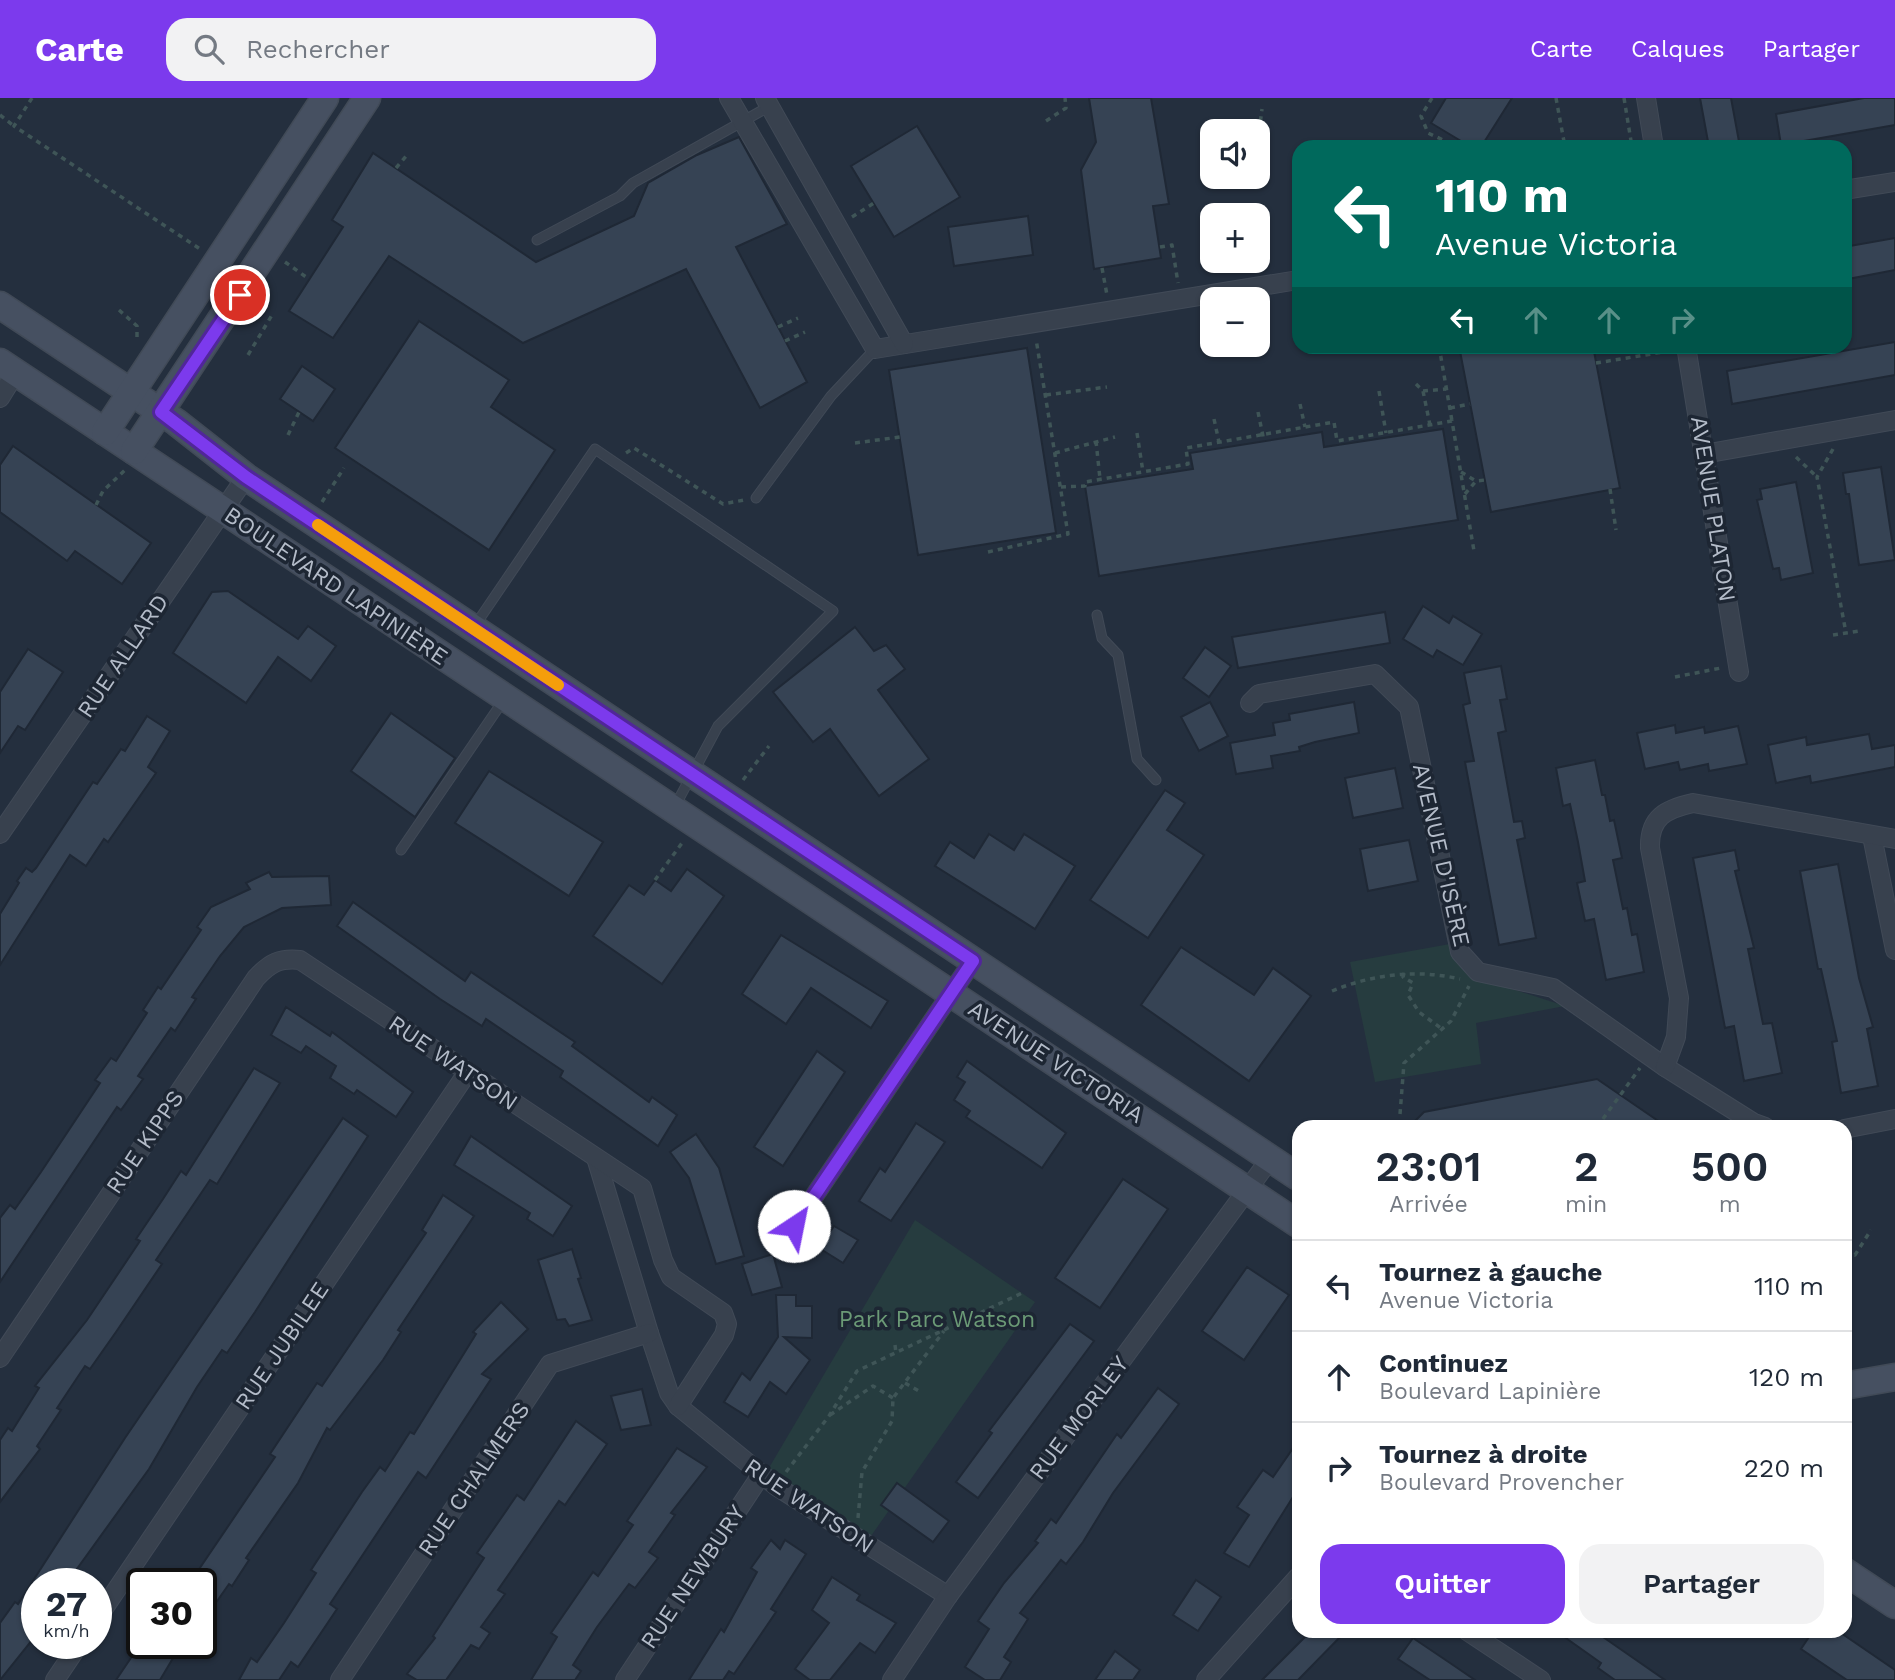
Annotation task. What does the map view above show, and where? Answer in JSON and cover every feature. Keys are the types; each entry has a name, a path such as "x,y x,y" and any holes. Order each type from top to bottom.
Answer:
{"main road":[{"path":"105,432 325,98"},
{"path":"130,460 367,98"},
{"name":"BOULEVARD LAPINIÈRE","path":"0,305 161,412 246,477 692,773"},
{"name":"BOULEVARD LAPINIÈRE","path":"8,367 105,432 130,460 223,510 673,809"},
{"name":"AVENUE VICTORIA","path":"692,773 1292,1173"},
{"name":"AVENUE VICTORIA","path":"673,809 1292,1220"},
{"path":"1852,1385 1895,1377"},
{"path":"1852,1576 1895,1605"}],"street":[{"path":"729,98 875,349 1292,281"},
{"path":"1646,98 1653,140"},
{"path":"767,102 904,344"},
{"path":"1852,189 1895,182"},
{"name":"AVENUE PLATON","path":"1687,354 1738,669"},
{"path":"0,398 8,367"},
{"path":"1704,454 1895,420"},
{"name":"RUE ALLARD","path":"0,834 246,477"},
{"name":"AVENUE D'ISÈRE","path":"1250,704 1259,694 1375,674 1409,707 1460,952 1478,972 1553,988 1665,1067 1749,1120"},
{"path":"1665,1067 1676,1037 1679,998 1650,848 1650,833 1656,818 1671,807 1693,803 1895,839"},
{"path":"1872,836 1895,950"},
{"name":"RUE KIPPS","path":"0,1358 256,978 270,963 286,958 300,960 308,966"},
{"path":"794,1226 973,961"},
{"name":"RUE WATSON","path":"308,966 597,1161 642,1188 671,1278 723,1313 727,1324 724,1335 678,1406"},
{"name":"RUE JUBILEE","path":"112,1596 467,1073"},
{"path":"1852,1127 1895,1119"},
{"name":"RUE MORLEY","path":"892,1680 948,1595 1270,1159"},
{"name":"RUE WATSON","path":"597,1161 649,1333 669,1393 678,1406 761,1475 948,1595"},
{"name":"RUE CHALMERS","path":"340,1680 550,1364 649,1333"},
{"name":"RUE NEWBURY","path":"625,1680 761,1475"},
{"path":"1206,1680 1292,1584"},
{"path":"1478,1638 1541,1680"},
{"path":"55,1680 69,1659"}],"lane":[{"path":"537,240 620,196 633,183 743,122 767,102"},
{"path":"756,498 831,396 875,349"},
{"path":"473,628 595,449 834,611 718,726 673,809"},
{"path":"1097,615 1102,638 1118,655 1137,759 1156,780"},
{"path":"401,850 506,698"}],"path":[{"path":"14,126 32,98"},
{"path":"1046,121 1066,108 1065,98"},
{"path":"1432,98 1421,117 1427,133 1443,140"},
{"path":"1556,98 1564,140"},
{"path":"1625,98 1631,140"},
{"path":"1261,119 1262,109"},
{"path":"0,116 216,261"},
{"path":"396,168 407,155"},
{"path":"838,227 874,203"},
{"path":"1160,247 1172,245 1181,299"},
{"path":"281,260 309,279"},
{"path":"1102,268 1110,311"},
{"path":"120,310 137,326 138,345"},
{"path":"248,355 272,315"},
{"path":"778,327 798,318"},
{"path":"988,552 1034,544 1068,534 1033,323"},
{"path":"785,341 805,332"},
{"path":"1441,354 1474,551"},
{"path":"1596,363 1647,354"},
{"path":"1416,384 1423,391 1430,425"},
{"path":"1046,394 1107,387"},
{"path":"1423,391 1447,388"},
{"path":"1379,391 1386,433"},
{"path":"1300,404 1305,427"},
{"path":"1450,408 1470,404"},
{"path":"288,435 299,412"},
{"path":"1258,412 1264,441"},
{"path":"1214,419 1219,442"},
{"path":"1193,469 1188,464 1186,448 1334,422 1338,443 1452,421"},
{"path":"1846,428 1817,477 1846,633"},
{"path":"1137,433 1143,472"},
{"path":"855,443 900,436"},
{"path":"1055,453 1115,437"},
{"path":"1096,442 1100,479"},
{"path":"613,461 634,448 723,504 756,498"},
{"path":"96,505 103,491 130,460"},
{"path":"1061,488 1085,486 1085,482 1188,464"},
{"path":"310,520 344,468"},
{"path":"1461,472 1476,481 1485,480"},
{"path":"1465,494 1476,481"},
{"path":"1610,489 1616,530"},
{"path":"1033,537 1034,544"},
{"path":"1833,635 1858,631"},
{"path":"1675,677 1738,669"},
{"path":"729,799 769,746"},
{"path":"655,880 695,824"},
{"path":"1332,990 1360,979 1404,973 1442,975 1471,981 1451,1021 1404,1063 1400,1114"},
{"path":"1404,973 1403,978 1413,983 1408,995 1419,1012 1442,1029"},
{"path":"1602,1120 1649,1055"},
{"path":"1852,1254 1855,1255 1871,1230"},
{"path":"786,1472 829,1416 857,1371 1022,1293"},
{"path":"858,1519 862,1472 892,1421 893,1398 946,1329"},
{"path":"895,1345 895,1353"},
{"path":"905,1383 919,1391"},
{"path":"829,1416 873,1386 893,1398"}],"green space":[{"path":"1450,944 1478,978 1565,1006 1476,1023 1481,1064 1375,1082 1350,962"},
{"name":"Park Parc Watson","path":"915,1220 1035,1302 864,1546 763,1478"}],"building":[{"path":"1089,98 1151,98 1169,204 1153,206 1161,258 1094,269 1081,170 1096,142"},
{"path":"1446,98 1512,98 1485,140 1459,140 1431,123"},
{"path":"1700,98 1731,98 1739,140 1708,140"},
{"path":"1864,98 1895,98 1895,125 1810,140 1780,140 1776,114"},
{"path":"917,126 960,197 894,237 851,166"},
{"path":"739,137 787,224 736,247 807,382 760,408 686,269 523,343 389,256 333,338 289,311 343,227 332,220 373,153 536,262 634,216 648,183 697,155"},
{"path":"1028,216 1033,255 954,266 948,227"},
{"path":"1895,238 1895,270 1852,278 1852,246"},
{"path":"419,321 509,380 491,407 555,450 489,550 335,448"},
{"path":"1895,342 1895,375 1732,404 1727,371 1825,354 1852,354 1852,349"},
{"path":"1027,348 1056,533 918,555 889,370"},
{"path":"1461,354 1595,354 1620,488 1491,512"},
{"path":"302,366 335,389 313,421 280,399"},
{"path":"1443,429 1458,520 1099,576 1085,486 1193,469 1190,453 1322,432 1324,447"},
{"path":"13,446 151,543 122,584 75,551 67,561 0,512 0,465"},
{"path":"1881,467 1895,560 1859,565 1849,494 1846,494 1843,473"},
{"path":"1796,482 1813,573 1781,580 1779,568 1773,569 1757,500 1762,499 1760,489"},
{"path":"228,591 298,639 308,626 336,646 311,681 278,657 246,703 173,653 212,592"},
{"path":"1423,606 1449,623 1453,616 1482,634 1463,665 1437,650 1433,657 1403,639"},
{"path":"1385,612 1390,643 1238,668 1232,637"},
{"path":"855,627 874,651 886,645 905,669 878,690 929,759 879,796 830,729 813,742 773,692"},
{"path":"1205,647 1231,666 1209,697 1183,678"},
{"path":"28,649 63,672 25,730 18,726 0,753 0,692"},
{"path":"1501,666 1507,699 1500,700 1506,731 1498,733 1514,822 1522,821 1525,838 1517,840 1536,938 1499,945 1465,762 1474,761 1463,705 1470,703 1464,673"},
{"path":"1210,702 1228,736 1199,751 1181,717"},
{"path":"1354,702 1359,733 1315,742 1299,747 1300,751 1271,756 1273,768 1236,774 1230,743 1275,735 1273,723 1290,720 1289,714"},
{"path":"391,713 455,758 415,817 351,771"},
{"path":"147,716 170,731 148,767 156,773 108,842 104,839 86,866 70,855 0,965 0,914 19,883 17,881 26,868 32,872 36,868 93,782 97,784 121,749 125,751"},
{"path":"1675,725 1676,733 1704,727 1705,733 1738,726 1747,764 1709,771 1708,764 1680,770 1678,762 1645,769 1637,733"},
{"path":"1869,734 1872,749 1895,745 1895,767 1811,783 1810,776 1776,783 1768,745 1806,737 1807,745"},
{"path":"1595,760 1602,795 1605,795 1610,821 1614,820 1622,858 1613,860 1623,909 1627,908 1632,935 1637,934 1644,972 1606,980 1594,919 1585,921 1577,883 1585,881 1578,842 1570,804 1563,806 1556,768"},
{"path":"1395,768 1403,808 1353,818 1345,778"},
{"path":"489,771 603,842 569,896 455,823"},
{"path":"1165,790 1185,803 1167,830 1204,855 1148,938 1090,900"},
{"path":"989,834 1014,850 1024,834 1075,866 1035,929 935,866 950,842 974,858"},
{"path":"1409,840 1418,881 1368,891 1360,849"},
{"path":"1735,850 1739,870 1735,871 1754,948 1748,949 1763,1024 1772,1023 1782,1073 1744,1081 1734,1026 1725,1028 1693,858"},
{"path":"1838,864 1859,978 1873,1027 1867,1029 1878,1086 1841,1093 1832,1042 1837,1041 1821,969 1818,969 1800,871"},
{"path":"687,869 724,896 662,984 593,936 629,885 644,895 655,880 671,891"},
{"path":"269,872 272,877 329,876 331,905 282,908 244,927 220,956 192,997 196,999 175,1031 171,1028 138,1076 143,1079 121,1110 117,1107 0,1282 0,1218 10,1205 15,1209 41,1172 100,1083 95,1080 111,1058 116,1061 147,1013 143,1010 158,987 161,989 201,930 197,927 211,907 250,889 246,883"},
{"path":"353,902 465,981 471,972 575,1042 572,1046 649,1102 652,1097 677,1115 658,1146 560,1077 563,1071 486,1019 482,1026 337,926"},
{"path":"781,935 888,1001 871,1028 811,988 786,1024 742,994"},
{"path":"1181,947 1254,995 1273,968 1311,996 1249,1081 1141,1005"},
{"path":"286,1007 330,1036 332,1032 413,1092 396,1117 357,1090 354,1094 330,1078 336,1066 306,1046 301,1053 271,1035"},
{"path":"817,1051 845,1072 783,1166 754,1147"},
{"path":"967,1061 1066,1133 1042,1168 966,1117 970,1111 954,1100 965,1082 957,1077"},
{"path":"254,1068 280,1083 217,1184 210,1180 156,1260 162,1264 116,1332 90,1369 85,1366 57,1408 61,1410 37,1446 40,1449 0,1502 0,1440 8,1428 12,1431 39,1388 35,1386 87,1320 140,1241 136,1239 181,1171 186,1175"},
{"path":"1597,1079 1657,1120 1416,1120 1424,1112"},
{"path":"343,1118 368,1136 255,1312 227,1353 222,1350 149,1469 78,1568 41,1568 125,1438"},
{"path":"916,1123 945,1142 891,1221 859,1201 880,1168 885,1172"},
{"path":"696,1134 719,1168 744,1256 716,1264 689,1178 670,1152"},
{"path":"471,1136 572,1206 553,1236 527,1219 530,1213 454,1165"},
{"path":"1123,1179 1168,1209 1100,1308 1055,1278"},
{"path":"443,1195 474,1216 398,1330 401,1332 383,1360 330,1430 327,1428 298,1483 246,1558 249,1560 232,1586 229,1584 217,1601 217,1568 200,1568 275,1457 270,1454 317,1383 322,1386 426,1233 422,1230"},
{"path":"834,1226 858,1240 843,1263 819,1248"},
{"path":"572,1249 581,1278 578,1279 592,1320 569,1326 565,1319 557,1320 538,1260"},
{"path":"773,1254 782,1287 752,1295 742,1264"},
{"path":"1247,1267 1289,1295 1244,1360 1202,1331"},
{"path":"776,1295 796,1295 796,1306 812,1306 812,1338 784,1337 810,1360 786,1394 770,1382 748,1417 724,1402 742,1373 750,1380 778,1337"},
{"path":"501,1302 528,1329 482,1374 491,1379 426,1478 418,1472 330,1604 337,1609 298,1667 291,1662 279,1680 239,1680 251,1658 257,1662 284,1623 316,1573 311,1570 362,1492 380,1467 385,1471 410,1432 414,1434 476,1334 473,1332"},
{"path":"1070,1324 1094,1341 978,1498 956,1482 992,1433 989,1431"},
{"path":"1158,1388 1179,1404 1113,1493 1083,1542 1066,1564 1061,1560 1020,1613 1028,1619 1004,1657 1011,1662 1000,1680 985,1680 965,1667 989,1629 978,1621 1004,1583 1038,1543 1035,1541 1051,1519 1056,1523 1117,1434 1121,1438"},
{"path":"642,1389 651,1425 621,1430 611,1396"},
{"path":"576,1421 607,1444 565,1505 559,1501 498,1590 505,1594 481,1627 490,1633 479,1649 471,1645 446,1680 417,1680 407,1674 435,1638 433,1636 484,1558 477,1553 517,1495 524,1500"},
{"path":"677,1448 707,1467 671,1513 675,1515 649,1552 658,1558 635,1588 629,1584 597,1627 573,1665 581,1671 575,1680 531,1680 557,1637 551,1633 593,1572 598,1576 633,1525 627,1521"},
{"path":"1292,1450 1292,1499 1249,1567 1224,1553 1249,1515 1237,1507 1263,1470 1273,1477"},
{"path":"897,1483 949,1521 933,1542 881,1505"},
{"path":"771,1540 780,1549 785,1540 806,1554 771,1609 776,1612 734,1674 729,1671 723,1680 689,1680 721,1629 724,1632 757,1572 751,1568"},
{"path":"832,1577 860,1595 857,1600 896,1623 875,1653 860,1643 830,1680 810,1680 795,1669 829,1623 812,1610"},
{"path":"1196,1580 1221,1597 1198,1631 1173,1615"},
{"path":"21,1599 21,1654 0,1680 0,1623 15,1602 18,1604"},
{"path":"1304,1638 1339,1638 1298,1680 1262,1680"},
{"path":"1413,1638 1475,1680 1430,1680 1398,1659"},
{"path":"1566,1638 1604,1638 1665,1680 1615,1680 1598,1668 1601,1663"},
{"path":"1808,1638 1848,1638 1895,1670 1895,1680 1847,1680 1801,1649"},
{"path":"1115,1651 1140,1670 1133,1680 1095,1680"},
{"path":"130,1659 172,1659 160,1680 116,1680"}],"slow traffic":[{"path":"318,525 558,685"}],"route":[{"path":"240,295 161,412 246,477 973,961 794,1226"}]}
